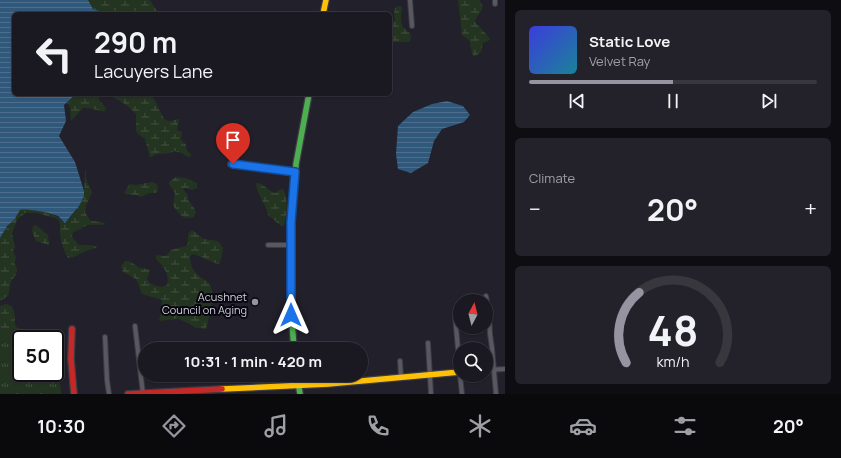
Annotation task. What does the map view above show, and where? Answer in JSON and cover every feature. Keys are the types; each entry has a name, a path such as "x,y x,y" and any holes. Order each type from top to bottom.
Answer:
{"street":[{"path":"323,12 326,0"},
{"path":"410,0 412,26"},
{"path":"293,342 291,323 292,208 295,172 309,96"},
{"path":"231,164 295,172"},
{"path":"268,245 291,244"},
{"path":"135,326 143,394"},
{"path":"72,329 71,359 74,394"},
{"path":"490,334 496,394"},
{"path":"105,337 109,394"},
{"path":"428,343 431,394"},
{"path":"400,361 401,377"},
{"path":"494,370 505,369"},
{"path":"128,394 234,392 299,385 453,373"},
{"path":"298,382 300,394"},
{"path":"461,382 462,394"}],"green space":[{"path":"88,0 150,0 158,12 103,12 93,9"},
{"path":"458,0 479,0 482,6 482,9 475,22 490,40 483,43 481,52 476,56 473,56 469,40 462,34"},
{"path":"398,6 402,7 401,22 410,33 411,39 409,42 392,42 392,22 395,21 395,8"},
{"path":"74,96 103,96 99,97 99,100 106,108 105,111 100,111 83,108 71,121 70,108 67,102"},
{"path":"108,96 152,96 166,120 170,121 179,119 177,130 182,132 181,140 186,145 187,151 191,154 191,156 188,157 182,153 174,151 157,154 150,158 145,139 136,131 136,114 119,100"},
{"path":"85,170 87,181 92,192 86,206 85,213 91,221 106,224 88,225 73,232 72,237 79,245 91,245 98,247 68,258 61,242 60,224 58,219 37,213 25,213 17,220 12,234 15,246 13,251 16,257 14,263 17,268 17,272 11,282 8,296 0,301 0,238 7,226 14,220 19,211 23,209 51,214 63,222 70,218 84,196"},
{"path":"176,177 186,178 197,183 197,188 192,190 186,188 183,189 188,195 188,200 196,212 194,217 187,218 181,216 173,205 175,193 169,182"},
{"path":"152,182 157,184 158,190 156,193 149,193 141,197 124,194 129,184 136,185"},
{"path":"256,183 261,184 275,193 281,189 284,190 287,208 284,226 281,226 268,215 258,192"},
{"path":"36,225 48,235 49,245 36,241 32,232 33,226"},
{"path":"192,230 204,239 218,241 223,248 220,263 218,264 192,254 190,257 191,265 195,272 208,282 211,287 212,299 206,329 196,328 179,319 160,321 162,300 142,294 136,279 123,272 121,266 125,261 129,261 140,268 149,269 150,271 147,279 150,283 158,286 167,285 167,274 156,259 156,255 166,256 171,250 186,246 188,243 188,234"},
{"path":"6,304 12,307 14,310 16,327 36,330 12,330 12,376 0,380 0,306"},
{"path":"12,333 12,382 60,382 61,394 0,394 0,334"}],"water":[{"path":"0,0 88,0 93,9 103,12 12,12 12,96 74,96 64,105 66,121 59,136 75,162 84,191 84,196 79,206 65,223 59,217 45,212 20,210 14,220 7,226 0,238"},
{"path":"447,101 463,106 470,115 464,122 442,129 434,141 428,163 411,173 398,169 396,154 398,126 413,112 432,104"}],"traffic: fast":[{"path":"293,342 291,308 292,208 296,164 309,96"},
{"path":"298,382 300,394"}],"traffic: slow":[{"path":"323,12 326,0"},
{"path":"231,164 295,172"},
{"path":"222,389 328,384 453,373"}],"traffic: jam":[{"path":"72,329 71,359 74,394"},
{"path":"128,394 222,389"}],"place":[{"name":"Acushnet Council on Aging","path":"255,302"}],"route":[{"path":"233,164 295,172 291,222 291,315"}]}
